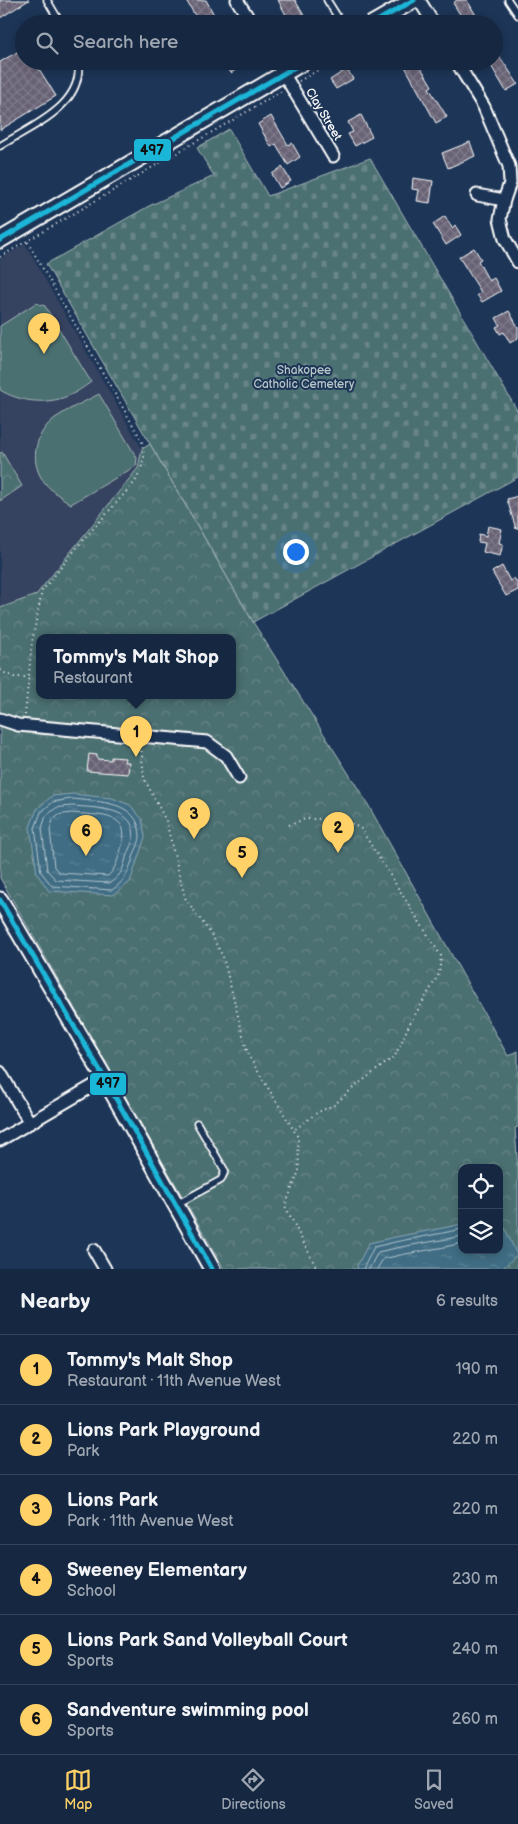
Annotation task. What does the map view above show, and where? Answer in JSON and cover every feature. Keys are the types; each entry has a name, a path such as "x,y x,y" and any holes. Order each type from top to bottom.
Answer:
{"street":[{"path":"237,0 246,15"},
{"path":"388,15 414,0"},
{"path":"419,0 428,15"},
{"path":"461,70 484,107 514,181 504,200 500,219 505,240 518,262"},
{"path":"0,240 284,73"},
{"name":"Clay Street","path":"284,73 333,156"},
{"path":"477,195 504,200"},
{"path":"0,719 18,725 207,742 226,756 239,778"},
{"path":"0,900 105,1079 212,1269"},
{"path":"0,1072 30,1123"},
{"path":"0,1140 105,1079"},
{"path":"94,1250 105,1269"}],"lane":[{"path":"47,0 56,15"},
{"path":"327,0 336,15"},
{"path":"508,0 518,15"},
{"path":"0,146 57,111 70,98 78,81 78,70"},
{"path":"175,1205 221,1180 225,1175 225,1171 197,1123"}],"path":[{"path":"0,257 28,241 284,73 296,70"},
{"path":"25,718 32,642 42,591 83,540 135,482 141,470 144,452 142,441 28,241"},
{"path":"0,671 14,676 29,677"},
{"path":"142,736 144,778 166,821 185,898 219,946 224,957 248,1055 298,1137 299,1171 286,1206 316,1269"},
{"path":"289,825 305,819 344,819 361,830 441,956 439,974 409,1025 395,1056 334,1105 318,1112 294,1130"}],"shaded area":[{"path":"25,244 142,449 138,468 36,595 0,608 0,259"}],"green space":[{"name":"Shakopee Catholic Cemetery","path":"229,129 268,196 370,158 518,412 518,477 253,622 46,264 149,206 214,176 197,148"},
{"path":"36,303 45,306 91,382 71,395 51,401 25,400 0,390 0,326"},
{"path":"99,394 137,458 136,466 71,504 51,489 42,479 36,463 36,446 43,431 55,418"},
{"path":"150,444 253,622 366,801 508,1056 518,1051 518,1127 515,1128 518,1171 518,1269 224,1269 0,878 0,608 36,595 138,468 142,449"},
{"path":"2,452 22,486 0,501 0,453"}],"water":[{"path":"72,794 112,798 130,805 142,819 145,837 130,882 113,895 49,891 37,874 30,827 37,809 52,796"},
{"path":"503,1224 517,1255 502,1269 358,1269 357,1266 369,1243 458,1225 458,1254 503,1254"}],"building":[{"path":"0,0 29,0 0,18"},
{"path":"186,0 206,0 214,15 195,15"},
{"path":"278,0 295,0 304,15 286,15"},
{"path":"457,0 467,0 476,15 460,15 453,3"},
{"path":"15,53 15,70 40,70 56,96 0,130 0,62"},
{"path":"503,62 518,84 506,91 494,70 503,70"},
{"path":"345,70 348,70 353,79 336,89 330,80"},
{"path":"407,70 422,70 432,86 429,88 447,117 436,123"},
{"path":"361,115 372,137 355,146 348,134 353,132 348,122"},
{"path":"271,116 288,145 292,143 300,157 288,165 276,144 271,147 258,124"},
{"path":"470,142 475,156 448,168 442,153"},
{"path":"282,167 291,181 280,188 272,174"},
{"path":"413,178 433,181 430,203 417,201 419,190 412,189"},
{"path":"445,216 452,228 455,225 461,235 446,245 433,224"},
{"path":"474,248 481,259 478,261 489,281 494,278 501,291 482,302 477,295 481,292 459,257"},
{"path":"509,311 518,327 518,338 510,343 504,332 500,334 496,327 500,325 496,318"},
{"path":"518,496 518,528 516,529 507,499"},
{"path":"488,526 502,529 499,543 503,544 500,556 483,552 485,543 478,542 479,534 486,536"},
{"path":"502,566 510,581 514,578 518,585 518,590 506,596 492,572"},
{"path":"89,754 97,755 97,759 125,758 124,762 129,762 128,774 87,771"}],"transit line":[{"name":"497","path":"388,15 414,0"},
{"name":"497","path":"0,240 290,70"},
{"name":"497","path":"0,900 105,1079 212,1269"}],"place":[{"name":"Sweeney Elementary","path":"44,354"},
{"name":"Tommy's Malt Shop","path":"136,757"},
{"name":"Lions Park","path":"194,839"},
{"name":"Lions Park Playground","path":"338,853"},
{"name":"Sandventure swimming pool","path":"86,856"},
{"name":"Lions Park Sand Volleyball Court","path":"242,878"}]}
